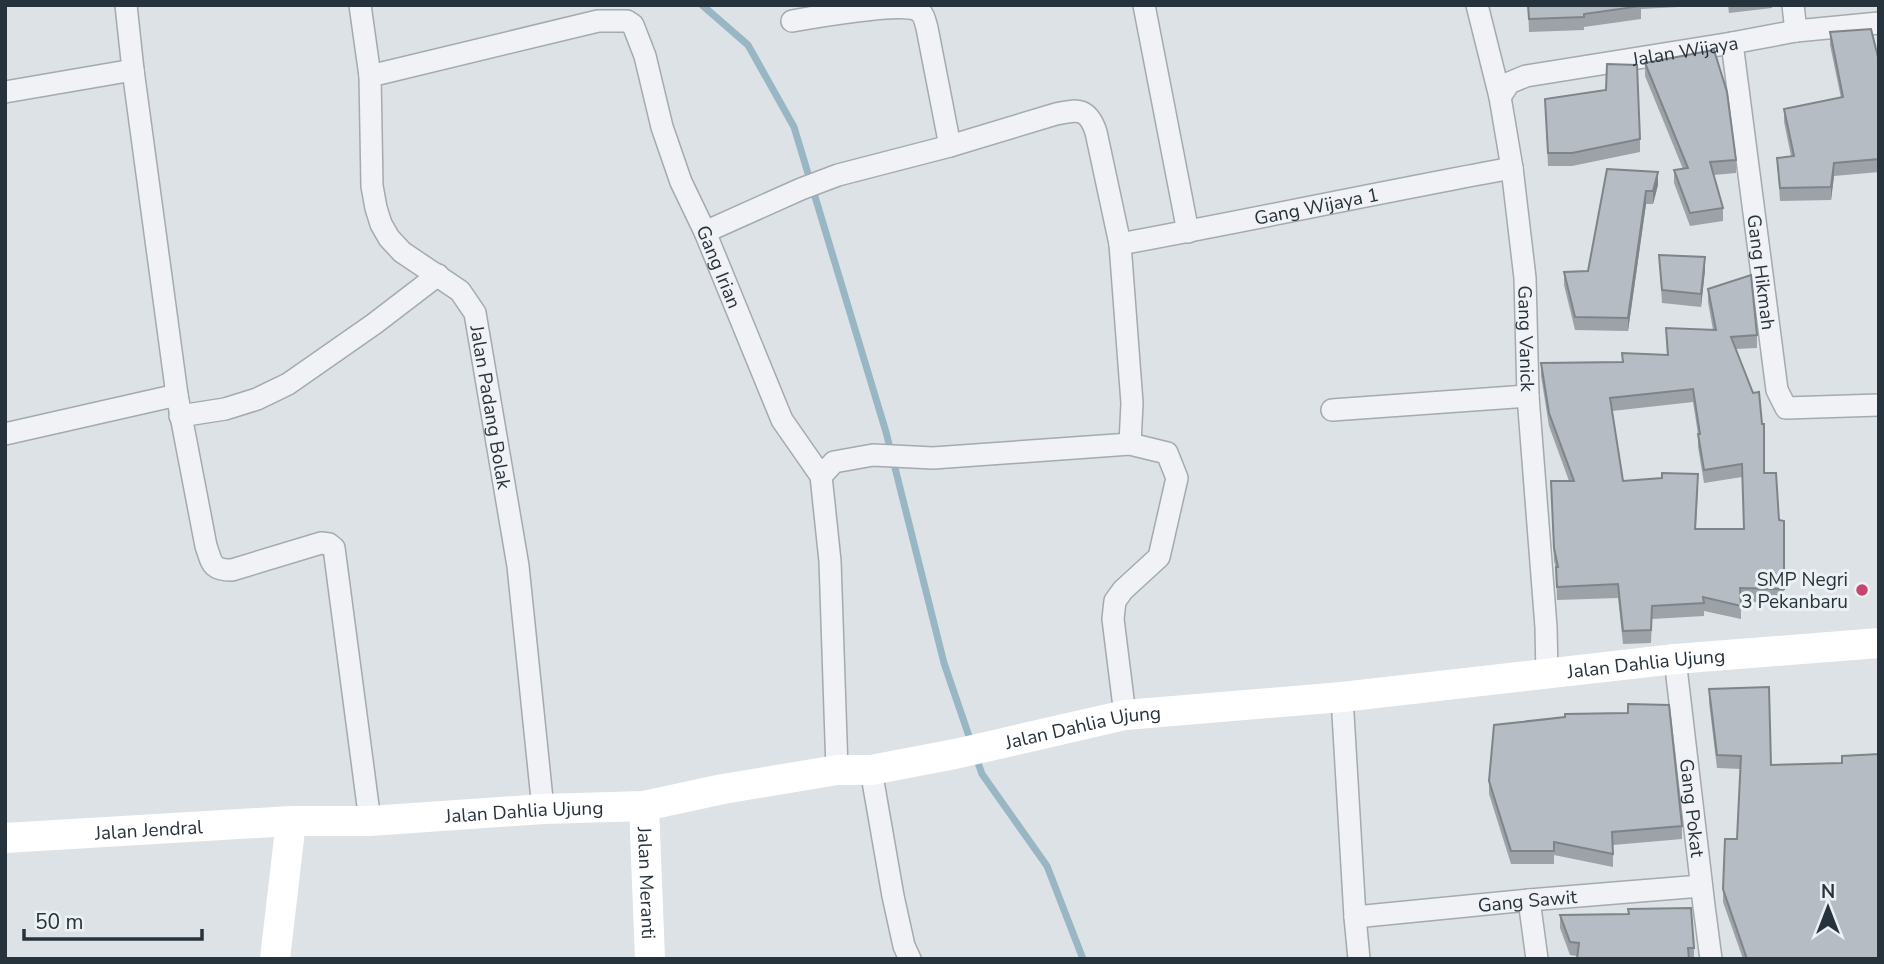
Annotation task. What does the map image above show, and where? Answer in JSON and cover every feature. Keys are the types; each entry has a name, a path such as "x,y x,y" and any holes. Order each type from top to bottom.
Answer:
{"main road":[{"name":"Jalan Dahlia Ujung","path":"291,821 370,821 543,809 644,806 723,789 837,770 871,770 955,754 1125,715 1342,696 1675,659 1879,643"},
{"name":"Jalan Meranti","path":"644,806 650,959"},
{"name":"Jalan Jendral","path":"5,838 291,821"},
{"path":"275,959 291,821"}],"street":[{"path":"126,5 180,416 206,546 213,565 220,570 232,570 321,543 334,548 370,821"},
{"name":"Jalan Padang Bolak","path":"360,5 370,76 372,186 376,208 389,238 402,252 460,290 475,313 518,566 543,809"},
{"path":"1144,5 1188,232"},
{"name":"Gang Vanick","path":"1477,5 1500,97 1512,168 1525,278 1528,396 1546,626 1547,674"},
{"path":"1793,5 1796,31"},
{"path":"792,21 839,13 893,9 915,9 923,14 950,146"},
{"name":"Gang Irian","path":"370,76 598,21 631,23 645,56 662,127 681,182 705,232 782,420 821,477 830,561 837,770"},
{"name":"Jalan Wijaya","path":"1500,97 1509,83 1526,76 1796,31 1879,23"},
{"name":"Gang Hikmah","path":"1732,43 1777,390 1786,408 1879,405"},
{"path":"5,92 133,70"},
{"path":"705,232 838,175 950,146 1056,114 1082,112 1092,120 1096,132 1120,244 1132,403 1130,444"},
{"name":"Gang Wijaya 1","path":"1120,244 1512,168"},
{"path":"180,416 236,406 288,384 438,275"},
{"path":"5,434 177,395"},
{"path":"1332,410 1528,396"},
{"path":"821,477 834,462 873,455 933,458 1130,444 1167,453 1177,478 1159,557 1123,590 1115,601 1112,619 1125,715"},
{"name":"Gang Pokat","path":"1675,659 1711,959"},
{"path":"1342,696 1359,959"},
{"path":"871,770 893,896 904,946 910,959"},
{"name":"Gang Sawit","path":"1355,917 1701,886"},
{"path":"1530,900 1537,959"}],"building":[{"path":"1528,5 1641,6 1584,14 1584,17 1529,19"},
{"path":"1871,29 1879,61 1879,159 1834,163 1831,187 1780,188 1777,158 1794,156 1784,109 1843,97 1830,32"},
{"path":"1714,50 1727,92 1736,160 1710,162 1723,208 1690,213 1674,170 1688,168 1645,63"},
{"path":"1607,64 1637,65 1640,139 1572,153 1548,153 1545,99 1606,90"},
{"path":"1607,169 1658,172 1653,191 1646,191 1628,318 1575,317 1564,272 1588,271"},
{"path":"1659,255 1705,257 1701,294 1662,290"},
{"path":"1751,275 1757,335 1731,337 1753,393 1759,392 1764,424 1764,473 1776,473 1779,520 1784,521 1784,589 1740,588 1741,606 1703,597 1704,603 1652,606 1651,630 1623,631 1618,584 1557,587 1558,567 1554,548 1551,481 1574,481 1549,413 1541,363 1623,362 1622,353 1668,355 1666,328 1716,330 1708,289","holes":["1693,389 1704,470 1742,464 1744,529 1695,529 1698,474 1662,473 1662,478 1623,481 1610,398"]},
{"path":"1769,687 1771,765 1842,763 1842,756 1879,754 1879,959 1747,959 1723,889 1725,839 1737,839 1741,756 1717,755 1709,689"},
{"path":"1628,704 1669,705 1682,826 1612,832 1613,854 1554,842 1554,851 1511,851 1489,781 1494,725 1565,717 1565,714 1628,713"},
{"path":"1691,908 1694,948 1688,948 1689,959 1577,959 1579,943 1570,942 1560,915 1629,914 1628,909"}],"waterway":[{"path":"702,5 748,45 794,127 886,432 944,663 971,742"},
{"path":"976,757 982,774 1047,866 1083,959"}],"place":[{"name":"SMP Negri 3 Pekanbaru","path":"1862,590"}]}
